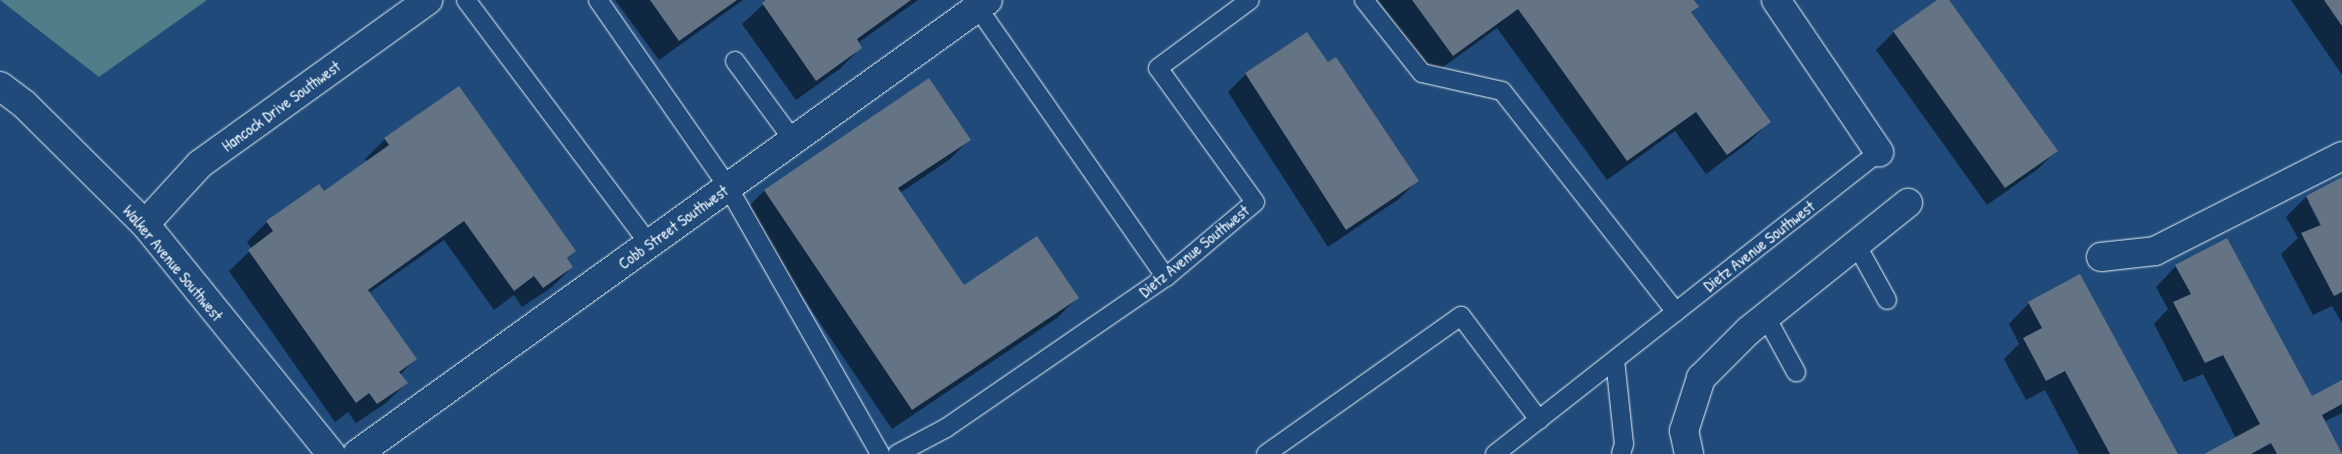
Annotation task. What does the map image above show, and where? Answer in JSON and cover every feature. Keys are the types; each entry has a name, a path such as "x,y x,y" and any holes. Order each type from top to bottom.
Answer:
{"street":[{"name":"Hancock Drive Southwest","path":"144,224 200,164 428,0"},
{"name":"Dietz Avenue Southwest","path":"1776,0 1879,152"},
{"name":"Cobb Street Southwest","path":"357,454 983,4"},
{"name":"Walker Avenue Southwest","path":"0,86 24,104 144,224 331,454"},
{"path":"2101,257 2155,251 2342,156"},
{"path":"1689,454 1684,432 1701,378 1766,317 1908,203"}],"lane":[{"path":"466,0 649,244"},
{"path":"598,0 728,187 880,454"},
{"name":"Dietz Avenue Southwest","path":"897,454 946,428 1166,277 1255,202 1158,68 1250,0"},
{"path":"1364,0 1422,74 1502,91 1676,312"},
{"path":"983,4 1166,277"},
{"path":"736,61 793,140"},
{"name":"Dietz Avenue Southwest","path":"1495,454 1879,152"},
{"path":"1856,244 1888,300"},
{"path":"1266,454 1461,316 1538,420"},
{"path":"1766,317 1796,372"},
{"path":"1615,360 1624,444 1621,454"}],"green space":[{"path":"0,0 207,0 99,77"}],"building":[{"path":"650,0 737,0 679,41"},
{"path":"766,0 911,0 857,39 862,48 816,81 762,3"},
{"path":"1412,0 1694,0 1699,7 1691,12 1771,122 1727,155 1696,112 1627,161 1518,9 1453,56"},
{"path":"1937,0 1949,0 2058,151 2005,188 1893,31"},
{"path":"2324,0 2342,0 2342,26"},
{"path":"1307,32 1328,62 1336,57 1419,181 1346,230 1245,73"},
{"path":"929,78 971,140 898,188 964,285 1037,236 1079,298 912,410 764,190"},
{"path":"459,86 576,251 567,258 573,267 543,288 534,276 514,291 464,221 368,290 417,359 399,372 408,383 377,404 369,393 356,403 248,250 273,231 266,221 319,184 324,191 389,145 384,138"},
{"path":"2342,177 2342,292 2334,296 2301,233 2321,225 2306,196"},
{"path":"2227,238 2312,396 2342,380 2342,404 2322,415 2342,454 2277,454 2271,443 2251,454 2204,454 2260,424 2223,355 2205,363 2173,302 2191,294 2175,265"},
{"path":"2080,274 2178,454 2110,454 2065,371 2046,381 2023,338 2042,328 2028,302"}]}
